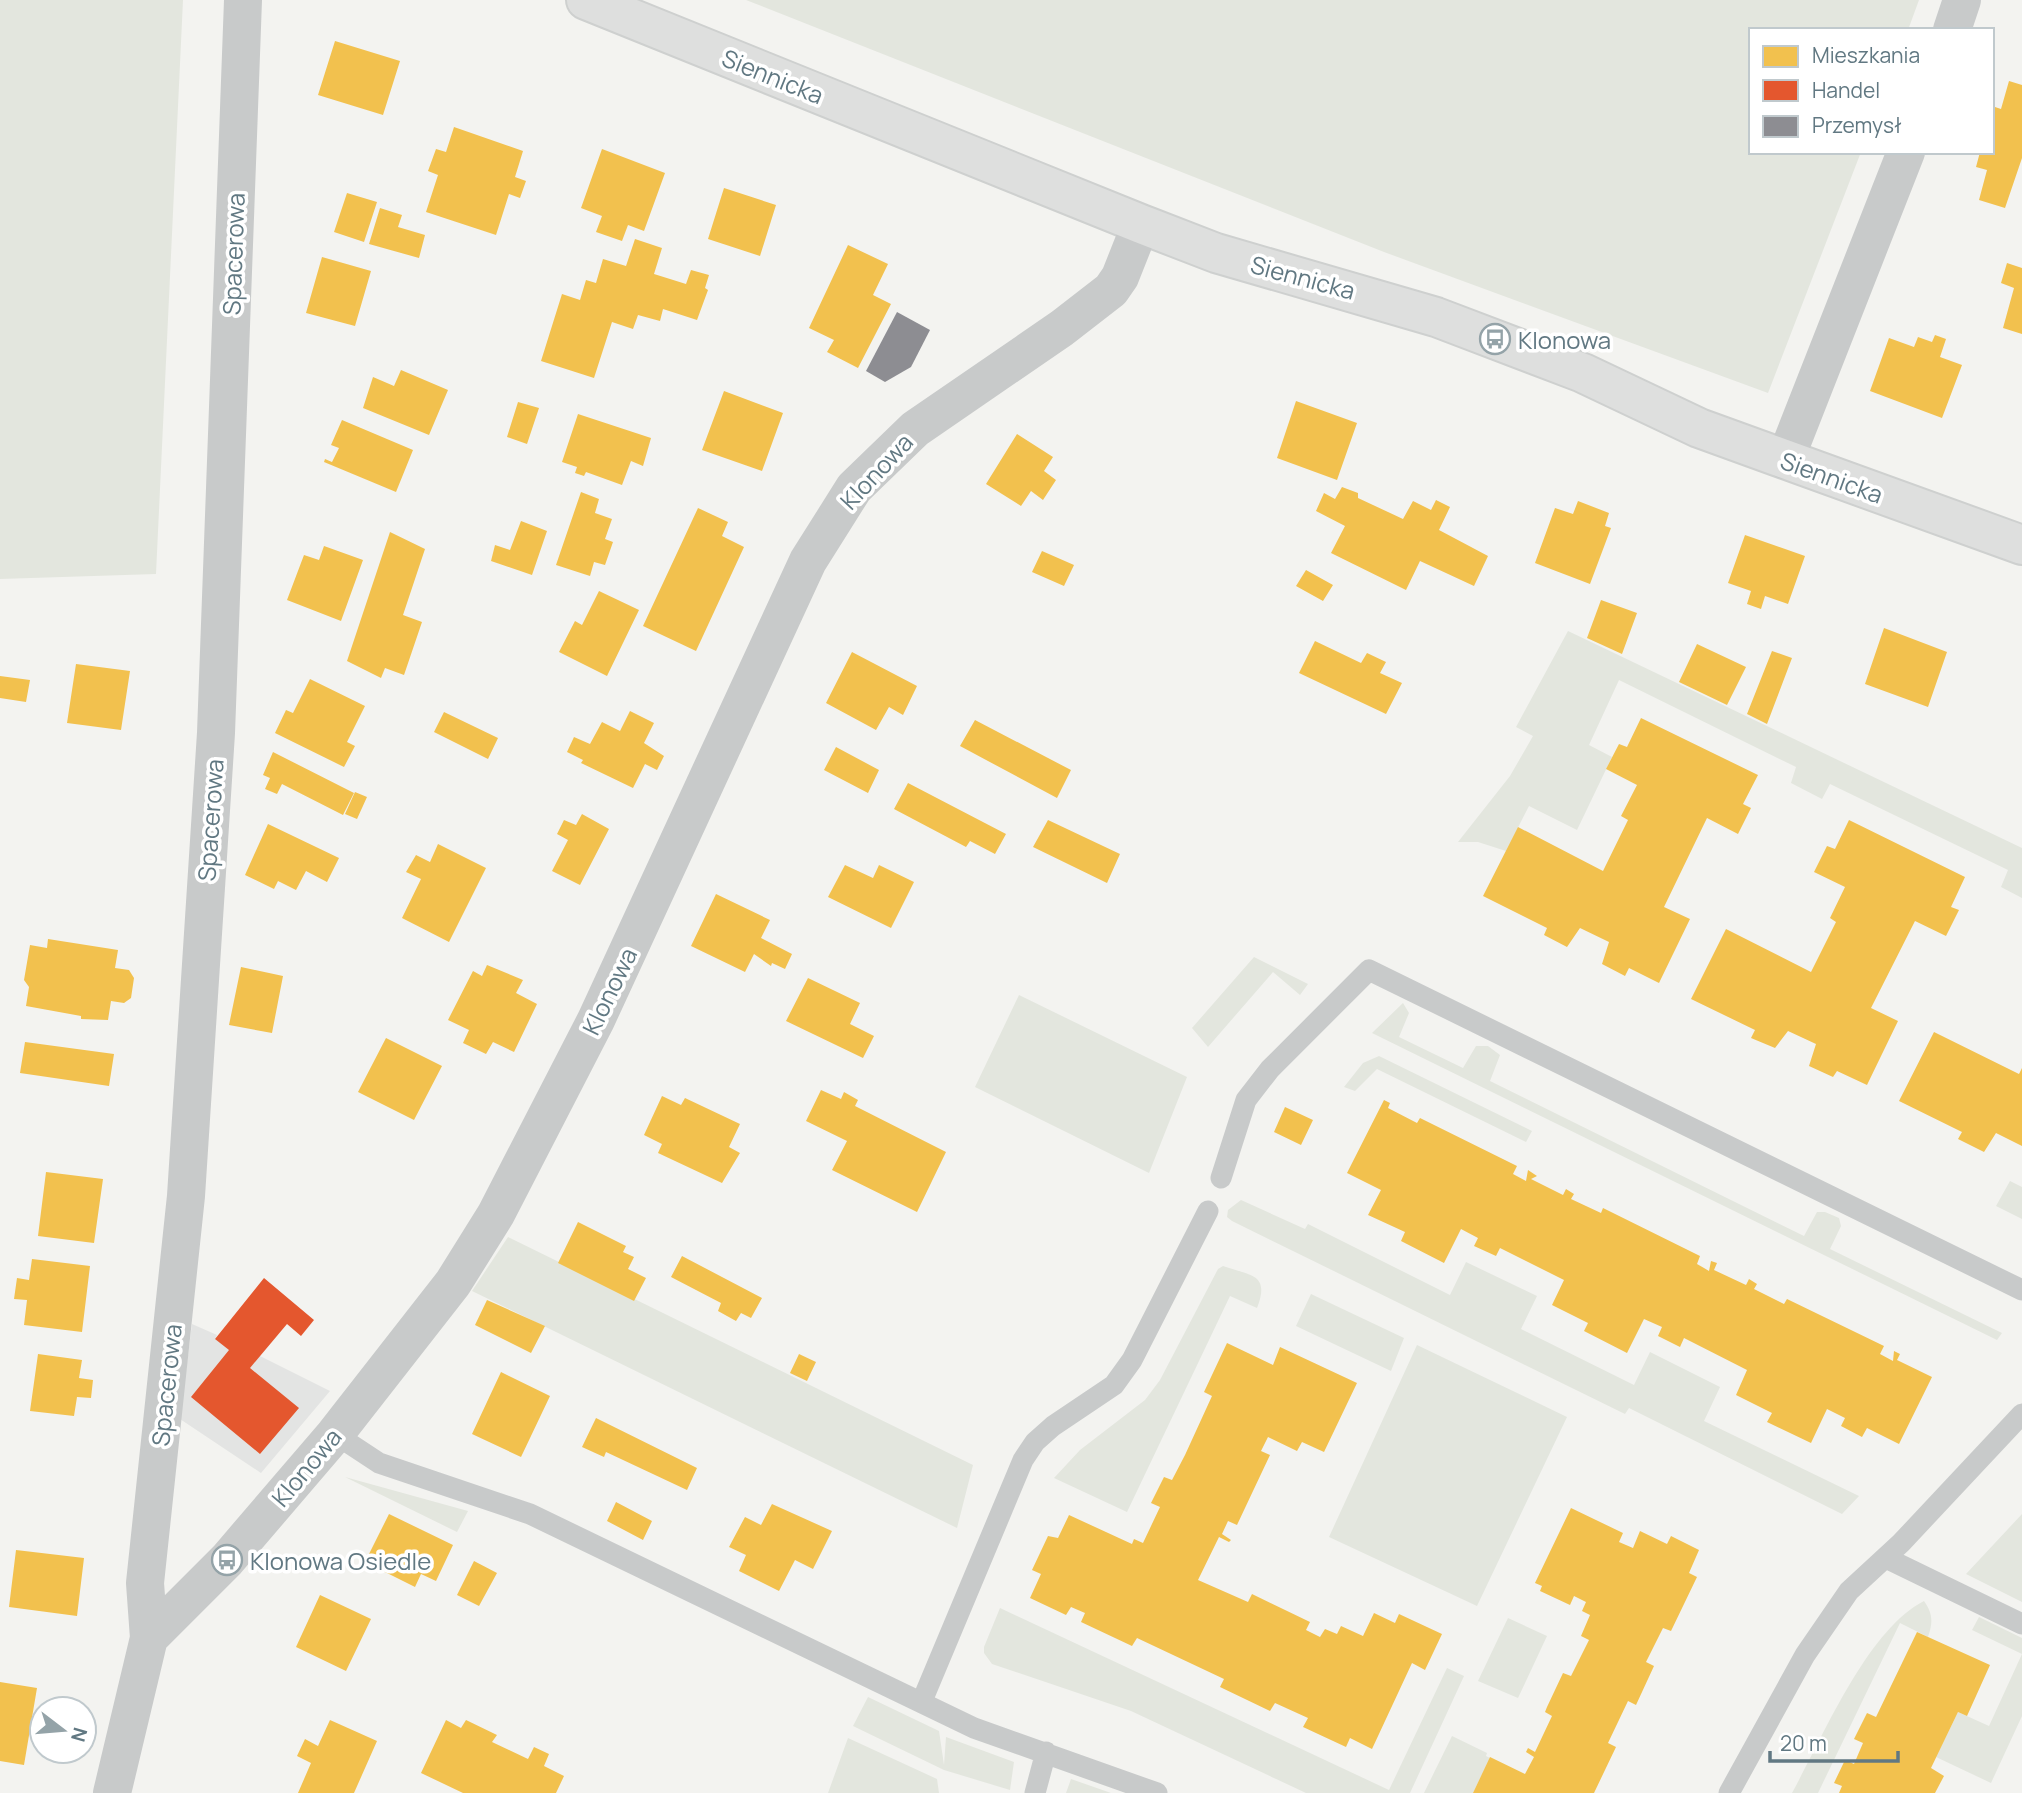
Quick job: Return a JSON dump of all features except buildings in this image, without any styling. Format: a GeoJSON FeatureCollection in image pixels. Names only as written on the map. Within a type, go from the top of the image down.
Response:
{"type":"FeatureCollection","features":[{"type":"Feature","properties":{"kind":"main road","name":"Siennicka"},"geometry":{"type":"LineString","coordinates":[[586,0],[1216,253],[1436,317],[1583,373],[1699,428],[2022,545]]}},
{"type":"Feature","properties":{"kind":"street","name":"Spacerowa"},"geometry":{"type":"LineString","coordinates":[[149,1638],[145,1583],[186,1196],[216,733],[243,0]]}},
{"type":"Feature","properties":{"kind":"street"},"geometry":{"type":"LineString","coordinates":[[1953,28],[1962,0]]}},
{"type":"Feature","properties":{"kind":"street"},"geometry":{"type":"LineString","coordinates":[[1785,460],[1905,154]]}},
{"type":"Feature","properties":{"kind":"street","name":"Klonowa"},"geometry":{"type":"LineString","coordinates":[[149,1638],[227,1560],[335,1434],[453,1283],[496,1214],[596,1020],[808,561],[838,511],[878,462],[915,429],[1062,328],[1111,290],[1120,277],[1141,224]]}},
{"type":"Feature","properties":{"kind":"street"},"geometry":{"type":"LineString","coordinates":[[111,1793],[149,1638]]}},
{"type":"Feature","properties":{"kind":"lane"},"geometry":{"type":"LineString","coordinates":[[1221,1178],[1246,1100],[1270,1069],[1369,970],[2022,1290]]}},
{"type":"Feature","properties":{"kind":"lane"},"geometry":{"type":"LineString","coordinates":[[922,1701],[1023,1460],[1035,1442],[1053,1426],[1114,1385],[1132,1360],[1208,1211]]}},
{"type":"Feature","properties":{"kind":"lane"},"geometry":{"type":"LineString","coordinates":[[1729,1793],[1805,1655],[1849,1591],[1885,1558],[2022,1414]]}},
{"type":"Feature","properties":{"kind":"lane"},"geometry":{"type":"LineString","coordinates":[[335,1434],[379,1463],[530,1514],[974,1728],[1157,1793]]}},
{"type":"Feature","properties":{"kind":"lane"},"geometry":{"type":"LineString","coordinates":[[1885,1558],[2022,1624]]}},
{"type":"Feature","properties":{"kind":"lane"},"geometry":{"type":"LineString","coordinates":[[1035,1793],[1046,1752]]}},
{"type":"Feature","properties":{"kind":"shaded area"},"geometry":{"type":"Polygon","coordinates":[[[0,0],[183,0],[156,574],[0,579],[0,0]]]}},
{"type":"Feature","properties":{"kind":"shaded area"},"geometry":{"type":"Polygon","coordinates":[[[746,0],[1919,0],[1909,28],[1749,28],[1749,154],[1860,154],[1768,393],[1384,252],[746,0]]]}},
{"type":"Feature","properties":{"kind":"shaded area"},"geometry":{"type":"Polygon","coordinates":[[[1568,631],[2022,848],[2022,898],[2001,887],[2008,870],[1830,784],[1822,799],[1791,783],[1796,767],[1619,680],[1589,745],[1612,757],[1577,830],[1529,806],[1506,851],[1478,842],[1458,842],[1510,776],[1533,736],[1516,727],[1568,631]]]}},
{"type":"Feature","properties":{"kind":"shaded area"},"geometry":{"type":"Polygon","coordinates":[[[1254,957],[1308,984],[1300,995],[1273,972],[1208,1047],[1192,1028],[1254,957]]]}},
{"type":"Feature","properties":{"kind":"shaded area"},"geometry":{"type":"Polygon","coordinates":[[[1019,995],[1187,1077],[1149,1173],[975,1087],[1019,995]]]}},
{"type":"Feature","properties":{"kind":"shaded area"},"geometry":{"type":"Polygon","coordinates":[[[1403,1003],[1409,1013],[1399,1037],[1463,1068],[1476,1046],[1488,1046],[1500,1055],[1490,1081],[1804,1236],[1817,1212],[1825,1212],[1839,1218],[1841,1226],[1830,1249],[2002,1333],[1997,1340],[1372,1033],[1403,1003]]]}},
{"type":"Feature","properties":{"kind":"shaded area"},"geometry":{"type":"Polygon","coordinates":[[[1379,1056],[1532,1131],[1526,1142],[1377,1069],[1355,1091],[1344,1087],[1363,1063],[1379,1056]]]}},
{"type":"Feature","properties":{"kind":"shaded area"},"geometry":{"type":"Polygon","coordinates":[[[2010,1181],[2022,1187],[2022,1219],[1996,1206],[2010,1181]]]}},
{"type":"Feature","properties":{"kind":"shaded area"},"geometry":{"type":"Polygon","coordinates":[[[1241,1200],[1305,1229],[1308,1224],[1450,1295],[1466,1262],[1537,1296],[1521,1329],[1634,1385],[1650,1352],[1720,1387],[1704,1421],[1859,1496],[1842,1514],[1629,1408],[1625,1414],[1232,1221],[1227,1217],[1228,1210],[1241,1200]]]}},
{"type":"Feature","properties":{"kind":"shaded area"},"geometry":{"type":"Polygon","coordinates":[[[508,1237],[973,1465],[957,1528],[472,1291],[508,1237]]]}},
{"type":"Feature","properties":{"kind":"shaded area"},"geometry":{"type":"Polygon","coordinates":[[[1223,1266],[1250,1275],[1260,1282],[1257,1308],[1230,1296],[1127,1512],[1054,1478],[1080,1450],[1145,1400],[1160,1380],[1218,1269],[1223,1266]]]}},
{"type":"Feature","properties":{"kind":"shaded area"},"geometry":{"type":"Polygon","coordinates":[[[1311,1294],[1404,1338],[1391,1371],[1296,1326],[1311,1294]]]}},
{"type":"Feature","properties":{"kind":"shaded area"},"geometry":{"type":"Polygon","coordinates":[[[192,1324],[217,1335],[215,1339],[260,1356],[330,1391],[261,1473],[180,1419],[192,1324]]]}},
{"type":"Feature","properties":{"kind":"shaded area"},"geometry":{"type":"Polygon","coordinates":[[[1417,1345],[1567,1417],[1477,1606],[1329,1537],[1417,1345]]]}},
{"type":"Feature","properties":{"kind":"shaded area"},"geometry":{"type":"Polygon","coordinates":[[[345,1477],[468,1511],[457,1532],[345,1477]]]}},
{"type":"Feature","properties":{"kind":"shaded area"},"geometry":{"type":"Polygon","coordinates":[[[2022,1514],[2022,1602],[1966,1574],[2022,1514]]]}},
{"type":"Feature","properties":{"kind":"shaded area"},"geometry":{"type":"Polygon","coordinates":[[[1924,1601],[1931,1618],[1928,1637],[1900,1623],[1818,1793],[1792,1793],[1832,1715],[1865,1660],[1903,1615],[1924,1601]]]}},
{"type":"Feature","properties":{"kind":"shaded area"},"geometry":{"type":"Polygon","coordinates":[[[1000,1608],[1389,1790],[1447,1668],[1464,1676],[1410,1793],[1306,1793],[1131,1711],[992,1664],[984,1653],[984,1647],[1000,1608]]]}},
{"type":"Feature","properties":{"kind":"shaded area"},"geometry":{"type":"Polygon","coordinates":[[[1979,1617],[2022,1638],[2022,1654],[1972,1630],[1979,1617]]]}},
{"type":"Feature","properties":{"kind":"shaded area"},"geometry":{"type":"Polygon","coordinates":[[[1508,1618],[1547,1636],[1518,1698],[1478,1681],[1508,1618]]]}},
{"type":"Feature","properties":{"kind":"shaded area"},"geometry":{"type":"Polygon","coordinates":[[[2022,1654],[2022,1716],[1991,1783],[1936,1757],[1958,1712],[1989,1726],[2022,1654]]]}},
{"type":"Feature","properties":{"kind":"shaded area"},"geometry":{"type":"Polygon","coordinates":[[[868,1697],[939,1731],[944,1765],[946,1737],[1014,1762],[1010,1790],[944,1770],[853,1726],[868,1697]]]}},
{"type":"Feature","properties":{"kind":"shaded area"},"geometry":{"type":"Polygon","coordinates":[[[1452,1736],[1487,1753],[1486,1756],[1490,1758],[1473,1793],[1424,1793],[1452,1736]]]}},
{"type":"Feature","properties":{"kind":"shaded area"},"geometry":{"type":"Polygon","coordinates":[[[848,1738],[937,1779],[939,1793],[828,1793],[848,1738]]]}},
{"type":"Feature","properties":{"kind":"shaded area"},"geometry":{"type":"Polygon","coordinates":[[[1071,1779],[1111,1793],[1066,1793],[1071,1779]]]}},
{"type":"Feature","properties":{"kind":"place","name":"Klonowa"},"geometry":{"type":"Point","coordinates":[1495,339]}},
{"type":"Feature","properties":{"kind":"place","name":"Klonowa Osiedle"},"geometry":{"type":"Point","coordinates":[227,1560]}}]}
